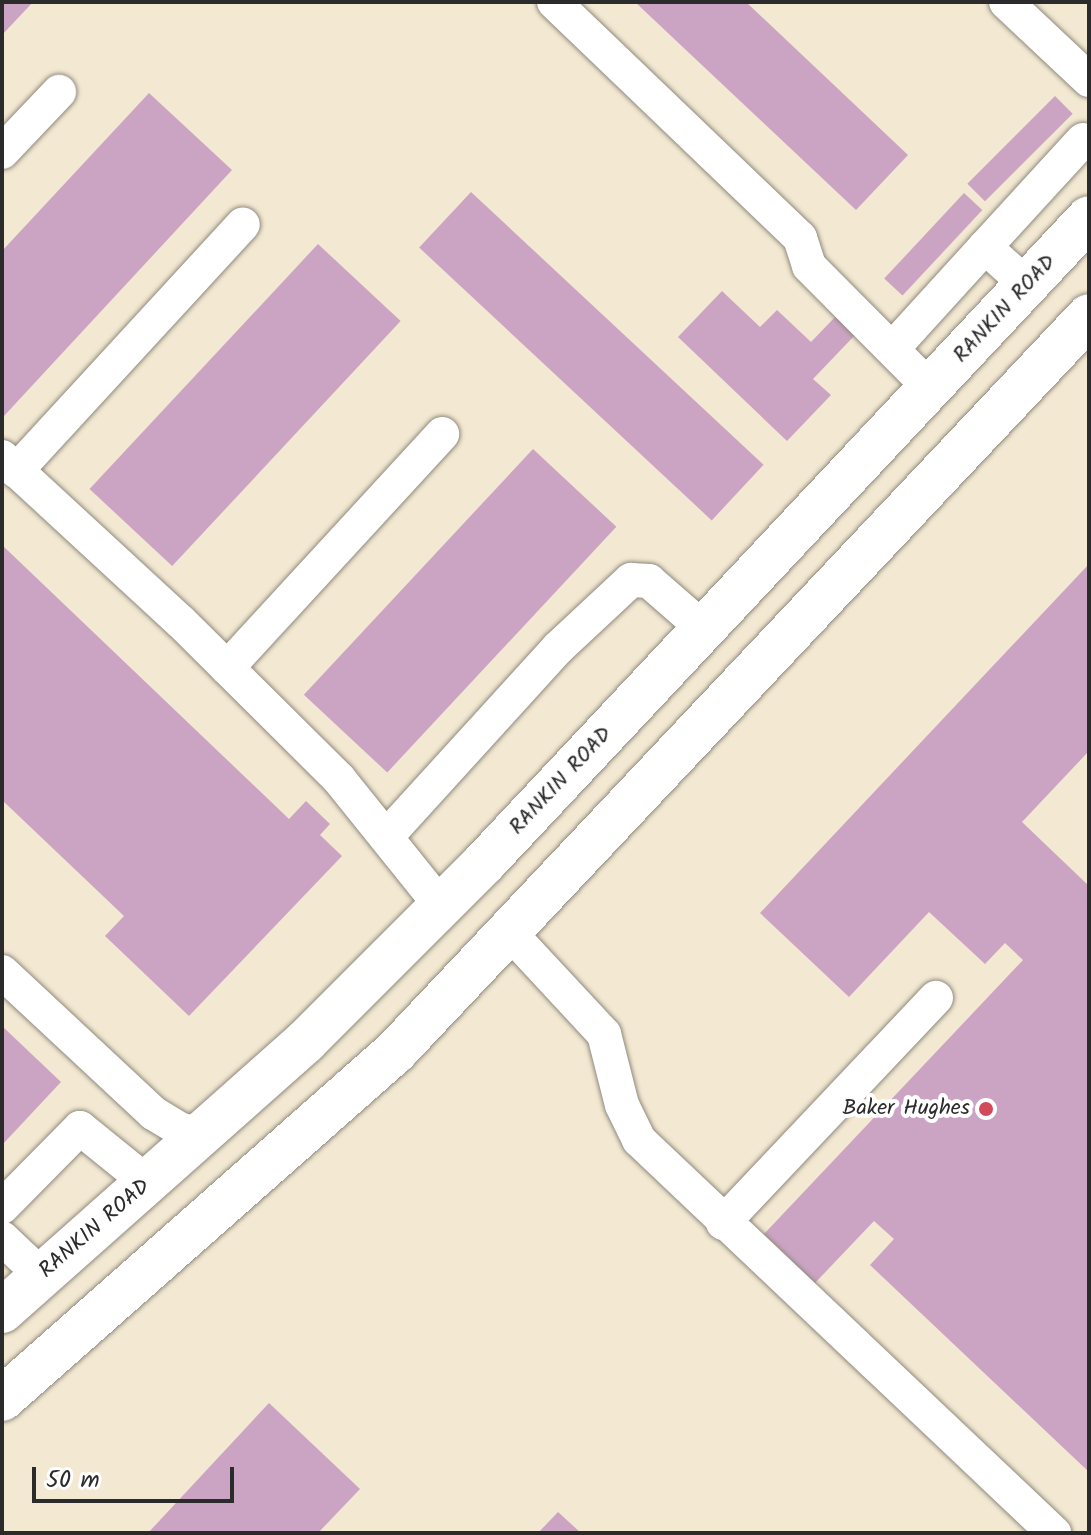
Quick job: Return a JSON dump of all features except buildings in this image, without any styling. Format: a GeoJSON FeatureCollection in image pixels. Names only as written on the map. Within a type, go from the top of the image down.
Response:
{"type":"FeatureCollection","features":[{"type":"Feature","properties":{"kind":"main road","name":"RANKIN ROAD"},"geometry":{"type":"LineString","coordinates":[[2,1311],[306,1041],[450,897],[1089,218]]}},
{"type":"Feature","properties":{"kind":"main road"},"geometry":{"type":"LineString","coordinates":[[2,1399],[396,1051],[511,934],[1089,316]]}},
{"type":"Feature","properties":{"kind":"main road"},"geometry":{"type":"LineString","coordinates":[[931,389],[979,433]]}},
{"type":"Feature","properties":{"kind":"main road"},"geometry":{"type":"LineString","coordinates":[[450,897],[511,934]]}},
{"type":"Feature","properties":{"kind":"main road"},"geometry":{"type":"LineString","coordinates":[[193,1144],[228,1202]]}},
{"type":"Feature","properties":{"kind":"lane"},"geometry":{"type":"LineString","coordinates":[[554,2],[800,238],[809,266],[931,389]]}},
{"type":"Feature","properties":{"kind":"lane"},"geometry":{"type":"LineString","coordinates":[[1006,2],[1089,80]]}},
{"type":"Feature","properties":{"kind":"lane"},"geometry":{"type":"LineString","coordinates":[[2,152],[59,92]]}},
{"type":"Feature","properties":{"kind":"lane"},"geometry":{"type":"LineString","coordinates":[[893,348],[1083,140]]}},
{"type":"Feature","properties":{"kind":"lane"},"geometry":{"type":"LineString","coordinates":[[243,224],[9,464],[227,668],[339,779],[386,837],[450,897]]}},
{"type":"Feature","properties":{"kind":"lane"},"geometry":{"type":"LineString","coordinates":[[985,247],[1027,285]]}},
{"type":"Feature","properties":{"kind":"lane"},"geometry":{"type":"LineString","coordinates":[[227,668],[442,434]]}},
{"type":"Feature","properties":{"kind":"lane"},"geometry":{"type":"LineString","coordinates":[[386,837],[558,648],[631,580],[649,581],[704,629]]}},
{"type":"Feature","properties":{"kind":"lane"},"geometry":{"type":"LineString","coordinates":[[511,934],[604,1034],[622,1105],[639,1140],[723,1223],[1054,1533]]}},
{"type":"Feature","properties":{"kind":"lane"},"geometry":{"type":"LineString","coordinates":[[2,972],[153,1113],[181,1130],[193,1144]]}},
{"type":"Feature","properties":{"kind":"lane"},"geometry":{"type":"LineString","coordinates":[[723,1223],[936,998]]}},
{"type":"Feature","properties":{"kind":"lane"},"geometry":{"type":"LineString","coordinates":[[2,1207],[80,1128],[148,1183]]}},
{"type":"Feature","properties":{"kind":"lane"},"geometry":{"type":"LineString","coordinates":[[2,1238],[42,1276]]}},
{"type":"Feature","properties":{"kind":"place","name":"Baker Hughes"},"geometry":{"type":"Point","coordinates":[986,1109]}}]}
